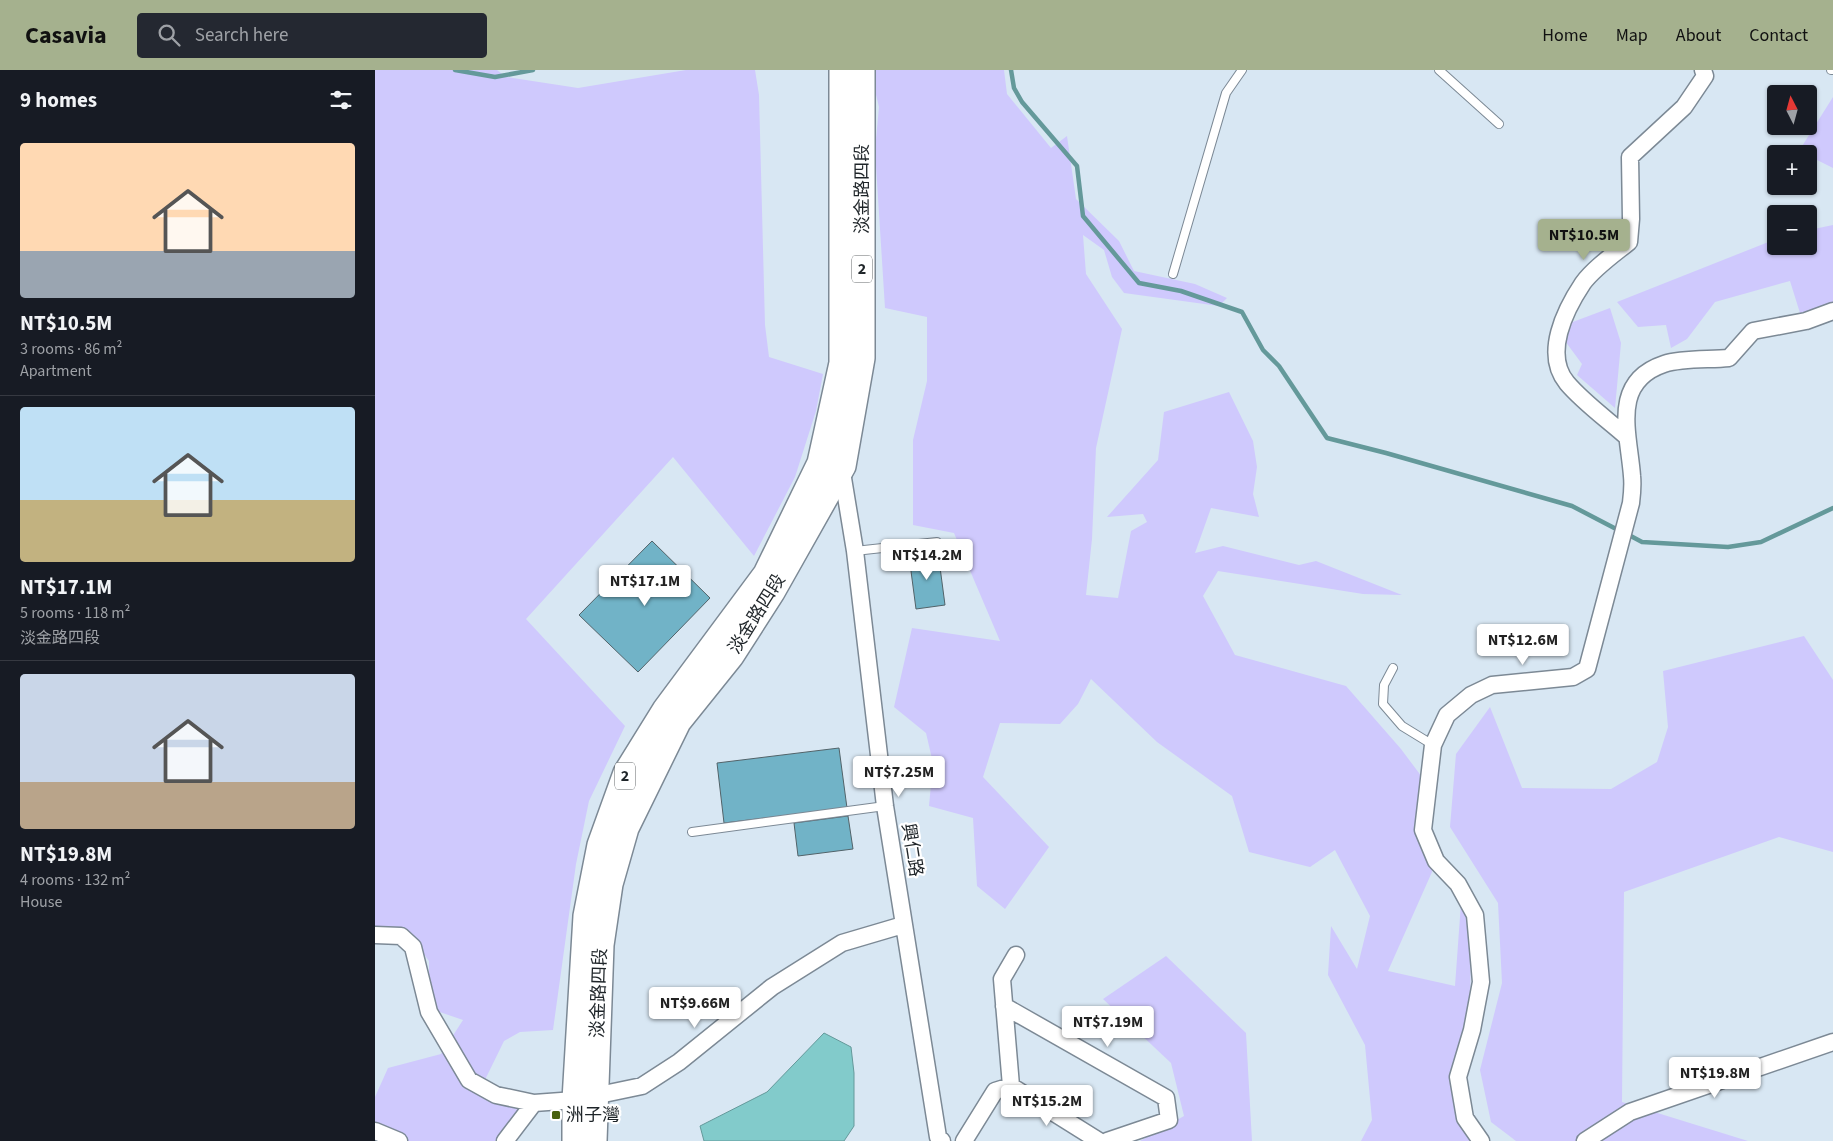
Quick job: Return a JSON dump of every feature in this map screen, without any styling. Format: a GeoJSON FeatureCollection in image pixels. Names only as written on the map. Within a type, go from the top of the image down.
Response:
{"type":"FeatureCollection","features":[{"type":"Feature","properties":{"kind":"main road","name":"淡金路四段"},"geometry":{"type":"LineString","coordinates":[[832,465],[842,363],[842,70]]}},
{"type":"Feature","properties":{"kind":"main road","name":"淡金路四段"},"geometry":{"type":"LineString","coordinates":[[575,1141],[585,1098],[601,944],[610,884],[626,828],[678,722],[731,656],[772,592],[832,465],[862,358],[863,70]]}},
{"type":"Feature","properties":{"kind":"main road","name":"淡金路四段"},"geometry":{"type":"LineString","coordinates":[[585,1098],[594,1141]]}},
{"type":"Feature","properties":{"kind":"street"},"geometry":{"type":"LineString","coordinates":[[1627,437],[1567,382],[1557,362],[1558,340],[1565,318],[1584,282],[1629,242],[1631,219],[1630,157],[1684,107],[1705,76],[1703,70]]}},
{"type":"Feature","properties":{"kind":"street"},"geometry":{"type":"LineString","coordinates":[[1481,1141],[1465,1118],[1458,1077],[1472,1030],[1481,982],[1475,915],[1458,884],[1435,861],[1423,830],[1433,745],[1447,715],[1471,695],[1492,685],[1573,677],[1587,669],[1631,503],[1633,478],[1626,424],[1629,396],[1644,373],[1666,363],[1729,358],[1753,331],[1806,321],[1833,311]]}},
{"type":"Feature","properties":{"kind":"street","name":"興仁路"},"geometry":{"type":"LineString","coordinates":[[832,465],[855,551],[885,806],[937,1140]]}},
{"type":"Feature","properties":{"kind":"street"},"geometry":{"type":"LineString","coordinates":[[375,935],[401,936],[413,947],[429,1012],[469,1080],[495,1094],[534,1103],[585,1098],[642,1086],[679,1062],[772,987],[843,943],[903,925]]}},
{"type":"Feature","properties":{"kind":"street"},"geometry":{"type":"LineString","coordinates":[[1011,1086],[1002,979],[1016,955]]}},
{"type":"Feature","properties":{"kind":"street"},"geometry":{"type":"LineString","coordinates":[[1004,1006],[1166,1098],[1169,1120],[1107,1141]]}},
{"type":"Feature","properties":{"kind":"street"},"geometry":{"type":"LineString","coordinates":[[1585,1141],[1629,1112],[1833,1042]]}},
{"type":"Feature","properties":{"kind":"street"},"geometry":{"type":"LineString","coordinates":[[964,1141],[995,1091],[1011,1086],[1099,1141]]}},
{"type":"Feature","properties":{"kind":"street"},"geometry":{"type":"LineString","coordinates":[[505,1141],[534,1103]]}},
{"type":"Feature","properties":{"kind":"street"},"geometry":{"type":"LineString","coordinates":[[375,1131],[399,1141]]}},
{"type":"Feature","properties":{"kind":"lane"},"geometry":{"type":"LineString","coordinates":[[1173,274],[1226,93],[1242,70]]}},
{"type":"Feature","properties":{"kind":"lane"},"geometry":{"type":"LineString","coordinates":[[1439,70],[1499,124]]}},
{"type":"Feature","properties":{"kind":"lane"},"geometry":{"type":"LineString","coordinates":[[855,551],[937,542]]}},
{"type":"Feature","properties":{"kind":"lane"},"geometry":{"type":"LineString","coordinates":[[1393,668],[1383,686],[1383,704],[1402,726],[1433,745]]}},
{"type":"Feature","properties":{"kind":"lane"},"geometry":{"type":"LineString","coordinates":[[693,832],[885,806]]}},
{"type":"Feature","properties":{"kind":"shaded area"},"geometry":{"type":"Polygon","coordinates":[[[375,70],[497,70],[506,77],[578,88],[686,70],[755,70],[759,95],[765,325],[769,357],[823,374],[816,411],[795,477],[754,556],[673,457],[526,619],[625,726],[589,801],[576,864],[553,1030],[520,1032],[504,1041],[480,1090],[522,1108],[495,1141],[375,1141],[375,1097],[388,1068],[441,1054],[463,1020],[434,1010],[429,990],[429,961],[412,938],[375,935],[375,70]]]}},
{"type":"Feature","properties":{"kind":"shaded area"},"geometry":{"type":"Polygon","coordinates":[[[870,70],[1004,70],[1007,94],[1051,148],[1067,136],[1076,199],[1119,241],[1134,271],[1195,284],[1227,298],[1219,306],[1124,293],[1112,277],[1104,250],[1083,235],[1086,274],[1122,329],[1096,448],[1092,539],[1086,595],[1118,598],[1131,531],[1147,522],[1143,514],[1107,517],[1158,460],[1164,412],[1229,392],[1253,441],[1257,467],[1253,494],[1259,517],[1211,508],[1195,553],[1223,546],[1299,565],[1316,561],[1402,595],[1363,594],[1218,571],[1203,596],[1235,655],[1346,686],[1401,749],[1422,777],[1432,872],[1388,971],[1455,986],[1461,903],[1471,918],[1470,1018],[1450,1075],[1474,1141],[1361,1141],[1372,1120],[1365,1045],[1328,975],[1331,926],[1357,969],[1370,916],[1335,850],[1310,867],[1249,852],[1232,796],[1157,742],[1091,679],[1078,704],[1060,724],[1000,723],[983,777],[1049,847],[1005,909],[977,886],[973,818],[929,806],[933,763],[926,733],[894,707],[912,628],[1000,641],[954,533],[913,525],[913,440],[927,381],[927,317],[885,308],[875,150],[879,107],[870,70]]]}},
{"type":"Feature","properties":{"kind":"shaded area"},"geometry":{"type":"Polygon","coordinates":[[[1833,97],[1833,168],[1817,160],[1817,145],[1803,145],[1809,135],[1817,135],[1817,122],[1833,97]]]}},
{"type":"Feature","properties":{"kind":"shaded area"},"geometry":{"type":"Polygon","coordinates":[[[1833,225],[1833,304],[1800,313],[1790,281],[1715,302],[1687,339],[1671,348],[1666,325],[1638,327],[1617,302],[1767,243],[1767,255],[1817,255],[1817,228],[1833,225]]]}},
{"type":"Feature","properties":{"kind":"shaded area"},"geometry":{"type":"Polygon","coordinates":[[[1610,308],[1621,343],[1615,408],[1577,375],[1582,364],[1565,341],[1570,323],[1610,308]]]}},
{"type":"Feature","properties":{"kind":"shaded area"},"geometry":{"type":"Polygon","coordinates":[[[1804,636],[1833,680],[1833,852],[1779,837],[1624,892],[1622,1102],[1748,1141],[1516,1141],[1491,1122],[1480,1070],[1502,983],[1498,903],[1450,827],[1456,754],[1490,707],[1522,788],[1611,789],[1657,762],[1668,727],[1663,671],[1804,636]]]}},
{"type":"Feature","properties":{"kind":"shaded area"},"geometry":{"type":"Polygon","coordinates":[[[1166,956],[1246,1033],[1252,1141],[1140,1141],[1184,1116],[1171,1063],[1103,999],[1166,956]]]}},
{"type":"Feature","properties":{"kind":"shaded area"},"geometry":{"type":"Polygon","coordinates":[[[824,1033],[851,1047],[854,1073],[854,1126],[844,1141],[704,1141],[700,1126],[767,1092],[824,1033]]]}},
{"type":"Feature","properties":{"kind":"building"},"geometry":{"type":"Polygon","coordinates":[[[652,541],[710,598],[638,672],[579,615],[652,541]]]}},
{"type":"Feature","properties":{"kind":"building"},"geometry":{"type":"Polygon","coordinates":[[[938,552],[945,605],[916,609],[909,556],[938,552]]]}},
{"type":"Feature","properties":{"kind":"building"},"geometry":{"type":"Polygon","coordinates":[[[839,748],[847,808],[724,823],[717,763],[839,748]]]}},
{"type":"Feature","properties":{"kind":"building"},"geometry":{"type":"Polygon","coordinates":[[[848,816],[853,849],[798,856],[794,823],[848,816]]]}},
{"type":"Feature","properties":{"kind":"waterway"},"geometry":{"type":"LineString","coordinates":[[455,70],[495,77],[533,70]]}},
{"type":"Feature","properties":{"kind":"waterway"},"geometry":{"type":"LineString","coordinates":[[1011,70],[1014,88],[1022,102],[1077,166],[1083,216],[1139,283],[1181,291],[1242,312],[1263,350],[1279,366],[1327,438],[1572,506],[1620,531]]}},
{"type":"Feature","properties":{"kind":"waterway"},"geometry":{"type":"LineString","coordinates":[[1627,534],[1642,542],[1728,547],[1761,542],[1833,508]]}},
{"type":"Feature","properties":{"kind":"place","name":"洲子灣"},"geometry":{"type":"Point","coordinates":[556,1115]}}]}
